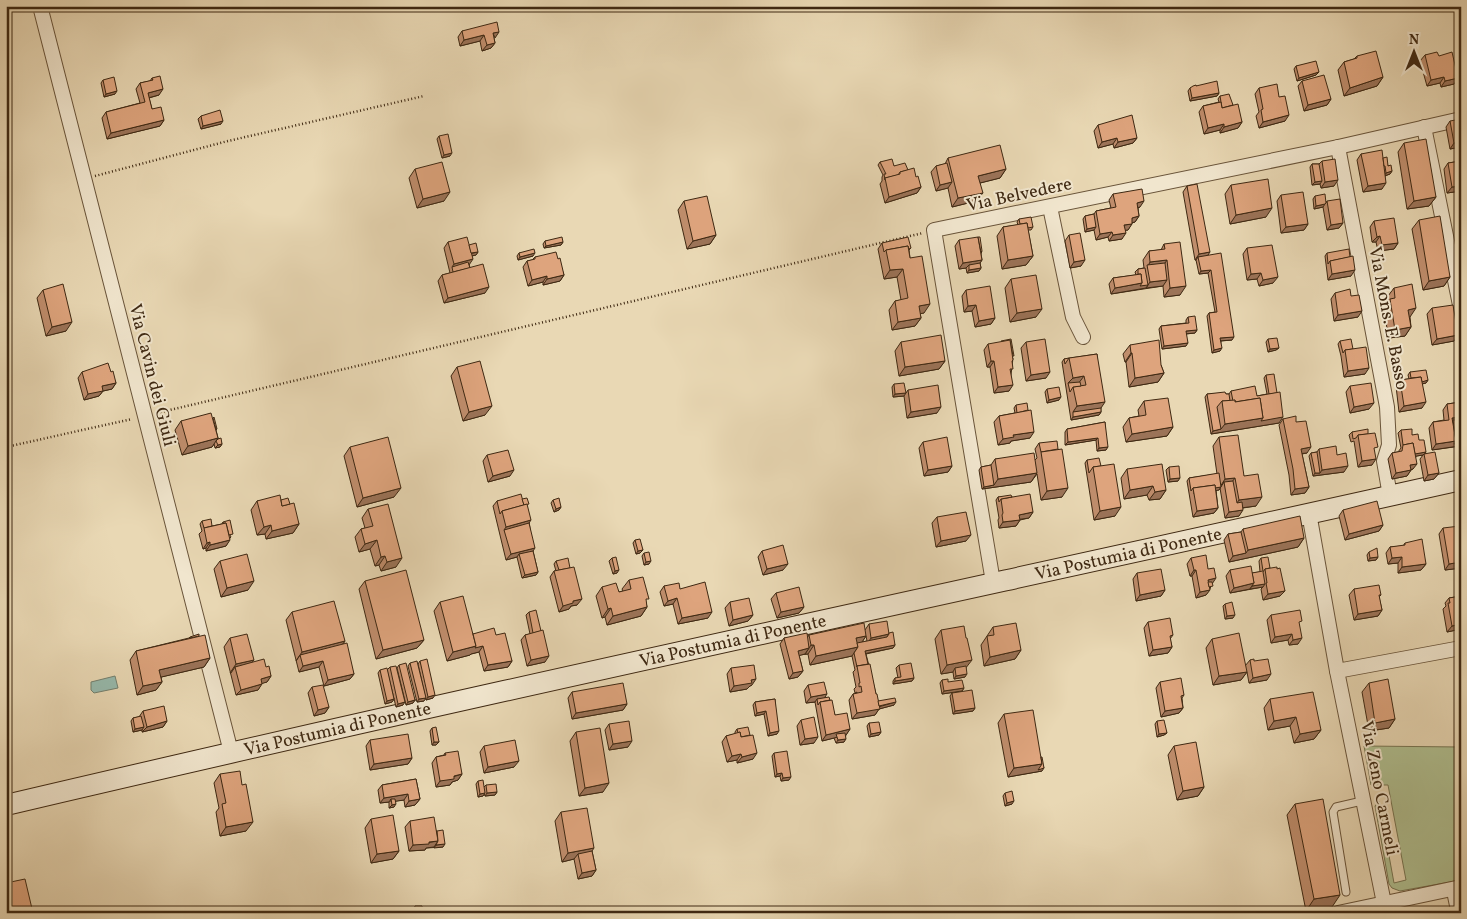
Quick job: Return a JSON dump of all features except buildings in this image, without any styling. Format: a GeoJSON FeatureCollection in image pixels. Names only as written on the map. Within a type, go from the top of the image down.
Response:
{"type":"FeatureCollection","features":[{"type":"Feature","properties":{"kind":"main road","name":"Via Postumia di Ponente"},"geometry":{"type":"LineString","coordinates":[[6,805],[231,752],[1461,480]]}},
{"type":"Feature","properties":{"kind":"street","name":"Via Cavin dei Giuli"},"geometry":{"type":"LineString","coordinates":[[40,6],[231,752]]}},
{"type":"Feature","properties":{"kind":"street","name":"Via Belvedere"},"geometry":{"type":"LineString","coordinates":[[934,230],[1338,147],[1461,119]]}},
{"type":"Feature","properties":{"kind":"street"},"geometry":{"type":"LineString","coordinates":[[1424,127],[1461,310]]}},
{"type":"Feature","properties":{"kind":"street","name":"Via Mons. E. Basso"},"geometry":{"type":"LineString","coordinates":[[1338,147],[1387,407],[1389,445],[1384,460],[1390,496]]}},
{"type":"Feature","properties":{"kind":"street"},"geometry":{"type":"LineString","coordinates":[[1050,207],[1073,317],[1083,337]]}},
{"type":"Feature","properties":{"kind":"street"},"geometry":{"type":"LineString","coordinates":[[934,230],[993,582]]}},
{"type":"Feature","properties":{"kind":"street","name":"Via Zeno Carmeli"},"geometry":{"type":"LineString","coordinates":[[1309,513],[1362,801],[1385,908]]}},
{"type":"Feature","properties":{"kind":"street"},"geometry":{"type":"LineString","coordinates":[[1337,671],[1461,648]]}},
{"type":"Feature","properties":{"kind":"street"},"geometry":{"type":"LineString","coordinates":[[1338,913],[1385,908],[1455,888]]}},
{"type":"Feature","properties":{"kind":"lane"},"geometry":{"type":"LineString","coordinates":[[1346,892],[1333,812],[1336,807],[1362,801]]}},
{"type":"Feature","properties":{"kind":"lane"},"geometry":{"type":"LineString","coordinates":[[1455,888],[1455,913]]}},
{"type":"Feature","properties":{"kind":"path"},"geometry":{"type":"LineString","coordinates":[[84,179],[228,141],[424,96]]}},
{"type":"Feature","properties":{"kind":"path"},"geometry":{"type":"LineString","coordinates":[[6,447],[934,230]]}},
{"type":"Feature","properties":{"kind":"green space"},"geometry":{"type":"Polygon","coordinates":[[[1364,746],[1461,747],[1461,880],[1400,891],[1392,888],[1389,884],[1375,806],[1379,801],[1394,883],[1406,880],[1388,785],[1371,785],[1364,746]]]}},
{"type":"Feature","properties":{"kind":"shaded area"},"geometry":{"type":"Polygon","coordinates":[[[115,676],[118,688],[94,693],[91,690],[91,682],[115,676]]]}}]}
